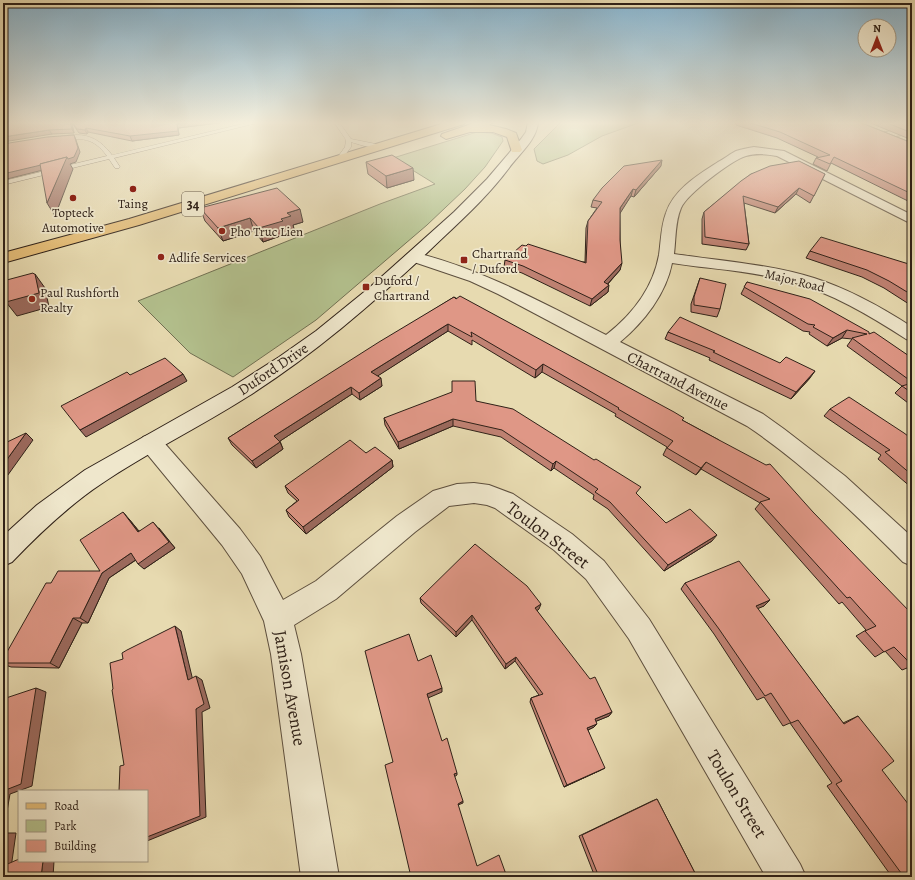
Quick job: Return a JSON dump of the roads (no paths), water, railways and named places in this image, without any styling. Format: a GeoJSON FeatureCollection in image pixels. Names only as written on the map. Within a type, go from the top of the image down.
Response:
{"type":"FeatureCollection","features":[{"type":"Feature","properties":{"kind":"main road","name":"34"},"geometry":{"type":"LineString","coordinates":[[3,258],[134,222],[252,187],[325,163]]}},
{"type":"Feature","properties":{"kind":"main road","name":"34"},"geometry":{"type":"LineString","coordinates":[[252,187],[351,163]]}},
{"type":"Feature","properties":{"kind":"street","name":"Duford Drive"},"geometry":{"type":"LineString","coordinates":[[3,554],[29,527],[75,489],[94,476],[249,386],[285,362],[348,315],[479,196],[495,179],[507,163]]}},
{"type":"Feature","properties":{"kind":"street"},"geometry":{"type":"LineString","coordinates":[[606,344],[623,330],[652,296],[661,275],[666,257],[669,226],[673,211],[679,200],[687,191],[726,163]]}},
{"type":"Feature","properties":{"kind":"street"},"geometry":{"type":"LineString","coordinates":[[801,163],[912,220]]}},
{"type":"Feature","properties":{"kind":"street","name":"Chartrand Avenue"},"geometry":{"type":"LineString","coordinates":[[413,257],[476,278],[504,290],[749,417],[777,434],[818,465],[912,554]]}},
{"type":"Feature","properties":{"kind":"street","name":"Major Road"},"geometry":{"type":"LineString","coordinates":[[666,257],[788,276],[809,282],[859,302],[912,335]]}},
{"type":"Feature","properties":{"kind":"street","name":"Jamison Avenue"},"geometry":{"type":"LineString","coordinates":[[151,443],[231,536],[251,565],[278,620],[288,661],[320,877]]}},
{"type":"Feature","properties":{"kind":"street","name":"Toulon Street"},"geometry":{"type":"LineString","coordinates":[[278,620],[326,590],[406,524],[442,498],[457,494],[474,493],[489,494],[504,501],[563,542],[595,570],[639,629],[787,877]]}},
{"type":"Feature","properties":{"kind":"lane"},"geometry":{"type":"LineString","coordinates":[[3,183],[89,163]]}},
{"type":"Feature","properties":{"kind":"lane"},"geometry":{"type":"LineString","coordinates":[[114,163],[117,167]]}},
{"type":"Feature","properties":{"kind":"place","name":"Taing"},"geometry":{"type":"Point","coordinates":[133,189]}},
{"type":"Feature","properties":{"kind":"place","name":"Topteck Automotive"},"geometry":{"type":"Point","coordinates":[73,198]}},
{"type":"Feature","properties":{"kind":"place","name":"Pho Truc Lien"},"geometry":{"type":"Point","coordinates":[222,231]}},
{"type":"Feature","properties":{"kind":"place","name":"Adlife Services"},"geometry":{"type":"Point","coordinates":[161,257]}},
{"type":"Feature","properties":{"kind":"place","name":"Chartrand / Duford"},"geometry":{"type":"Point","coordinates":[464,260]}},
{"type":"Feature","properties":{"kind":"place","name":"Duford / Chartrand"},"geometry":{"type":"Point","coordinates":[366,287]}},
{"type":"Feature","properties":{"kind":"place","name":"Paul Rushforth Realty"},"geometry":{"type":"Point","coordinates":[32,299]}}]}
